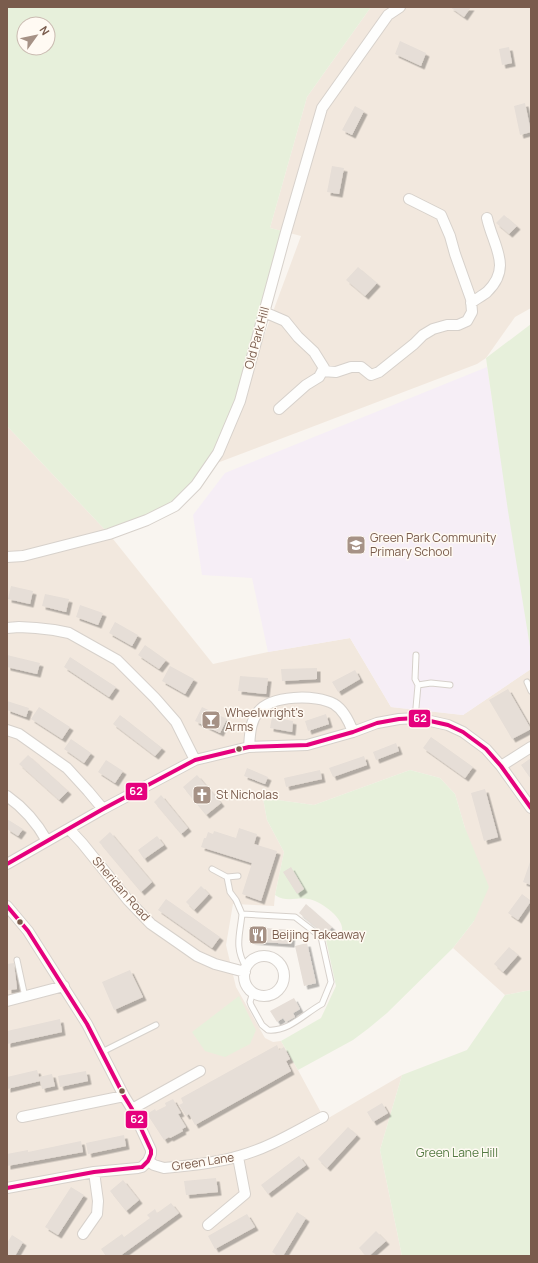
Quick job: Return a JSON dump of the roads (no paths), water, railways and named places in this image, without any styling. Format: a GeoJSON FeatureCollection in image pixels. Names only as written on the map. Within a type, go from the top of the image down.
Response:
{"type":"FeatureCollection","features":[{"type":"Feature","properties":{"kind":"street","name":"Old Park Hill"},"geometry":{"type":"LineString","coordinates":[[7,557],[22,556],[108,534],[147,520],[175,506],[196,485],[218,452],[240,401],[322,108],[388,15],[400,7]]}},
{"type":"Feature","properties":{"kind":"street"},"geometry":{"type":"LineString","coordinates":[[322,371],[336,372],[351,367],[361,367],[371,375],[379,372],[433,328],[447,325],[458,325],[466,321],[472,312],[471,303],[450,236],[441,216],[409,199]]}},
{"type":"Feature","properties":{"kind":"street"},"geometry":{"type":"LineString","coordinates":[[471,303],[486,292],[494,283],[499,273],[501,262],[489,228],[488,218]]}},
{"type":"Feature","properties":{"kind":"street"},"geometry":{"type":"LineString","coordinates":[[264,312],[285,322],[314,352],[324,368],[319,377],[306,384],[279,410]]}},
{"type":"Feature","properties":{"kind":"street"},"geometry":{"type":"LineString","coordinates":[[7,628],[36,628],[69,633],[117,660],[156,698],[176,722],[195,760]]}},
{"type":"Feature","properties":{"kind":"street"},"geometry":{"type":"LineString","coordinates":[[249,747],[251,725],[258,712],[266,705],[276,701],[292,698],[322,700],[334,704],[348,719],[353,732]]}},
{"type":"Feature","properties":{"kind":"street"},"geometry":{"type":"LineString","coordinates":[[7,864],[103,809],[195,760],[249,747],[307,745],[353,732],[377,723],[399,719],[415,719],[448,725],[463,732],[486,749],[501,766],[531,808]]}},
{"type":"Feature","properties":{"kind":"street"},"geometry":{"type":"LineString","coordinates":[[7,730],[19,734],[67,768],[103,809]]}},
{"type":"Feature","properties":{"kind":"street"},"geometry":{"type":"LineString","coordinates":[[501,766],[531,747]]}},
{"type":"Feature","properties":{"kind":"street"},"geometry":{"type":"LineString","coordinates":[[7,796],[20,806],[39,828],[47,841]]}},
{"type":"Feature","properties":{"kind":"street","name":"Sheridan Road"},"geometry":{"type":"LineString","coordinates":[[69,829],[128,900],[151,924],[197,956],[215,964],[246,970]]}},
{"type":"Feature","properties":{"kind":"street"},"geometry":{"type":"LineString","coordinates":[[7,906],[28,931],[87,1024],[132,1109],[151,1150],[148,1162],[142,1167],[94,1172],[7,1188]]}},
{"type":"Feature","properties":{"kind":"street"},"geometry":{"type":"LineString","coordinates":[[265,956],[276,960],[283,968],[284,980],[279,990],[263,996],[253,992],[246,983],[246,970],[254,959],[265,956]]}},
{"type":"Feature","properties":{"kind":"street"},"geometry":{"type":"LineString","coordinates":[[7,1001],[64,986]]}},
{"type":"Feature","properties":{"kind":"street"},"geometry":{"type":"LineString","coordinates":[[132,1109],[200,1071]]}},
{"type":"Feature","properties":{"kind":"street"},"geometry":{"type":"LineString","coordinates":[[22,1117],[124,1096]]}},
{"type":"Feature","properties":{"kind":"street","name":"Green Lane"},"geometry":{"type":"LineString","coordinates":[[148,1162],[154,1166],[164,1168],[222,1161],[238,1157],[251,1153],[323,1117]]}},
{"type":"Feature","properties":{"kind":"street"},"geometry":{"type":"LineString","coordinates":[[208,1225],[245,1194],[238,1157]]}},
{"type":"Feature","properties":{"kind":"street"},"geometry":{"type":"LineString","coordinates":[[83,1234],[97,1214],[98,1201],[94,1172]]}},
{"type":"Feature","properties":{"kind":"lane"},"geometry":{"type":"LineString","coordinates":[[415,719],[418,685],[415,680],[416,655]]}},
{"type":"Feature","properties":{"kind":"lane"},"geometry":{"type":"LineString","coordinates":[[526,682],[531,691]]}},
{"type":"Feature","properties":{"kind":"lane"},"geometry":{"type":"LineString","coordinates":[[418,685],[431,683],[450,686]]}},
{"type":"Feature","properties":{"kind":"lane"},"geometry":{"type":"LineString","coordinates":[[212,869],[227,877],[238,876]]}},
{"type":"Feature","properties":{"kind":"lane"},"geometry":{"type":"LineString","coordinates":[[227,877],[230,892],[236,900],[242,914],[239,941],[240,954],[246,970]]}},
{"type":"Feature","properties":{"kind":"lane"},"geometry":{"type":"LineString","coordinates":[[242,914],[296,917],[321,937],[331,982],[322,1004],[293,1023],[274,1031],[268,1030],[257,1016],[250,1002],[253,992]]}},
{"type":"Feature","properties":{"kind":"lane"},"geometry":{"type":"LineString","coordinates":[[17,960],[25,996]]}},
{"type":"Feature","properties":{"kind":"lane"},"geometry":{"type":"LineString","coordinates":[[102,1052],[156,1025]]}},
{"type":"Feature","properties":{"kind":"place","name":"Green Park Community Primary School"},"geometry":{"type":"Point","coordinates":[356,545]}},
{"type":"Feature","properties":{"kind":"place","name":"Wheelwright's Arms"},"geometry":{"type":"Point","coordinates":[211,720]}},
{"type":"Feature","properties":{"kind":"place","name":"St Nicholas"},"geometry":{"type":"Point","coordinates":[202,795]}},
{"type":"Feature","properties":{"kind":"place","name":"Beijing Takeaway"},"geometry":{"type":"Point","coordinates":[258,935]}},
{"type":"Feature","properties":{"kind":"park label","name":"Green Lane Hill"},"geometry":{"type":"Point","coordinates":[457,1153]}}]}
